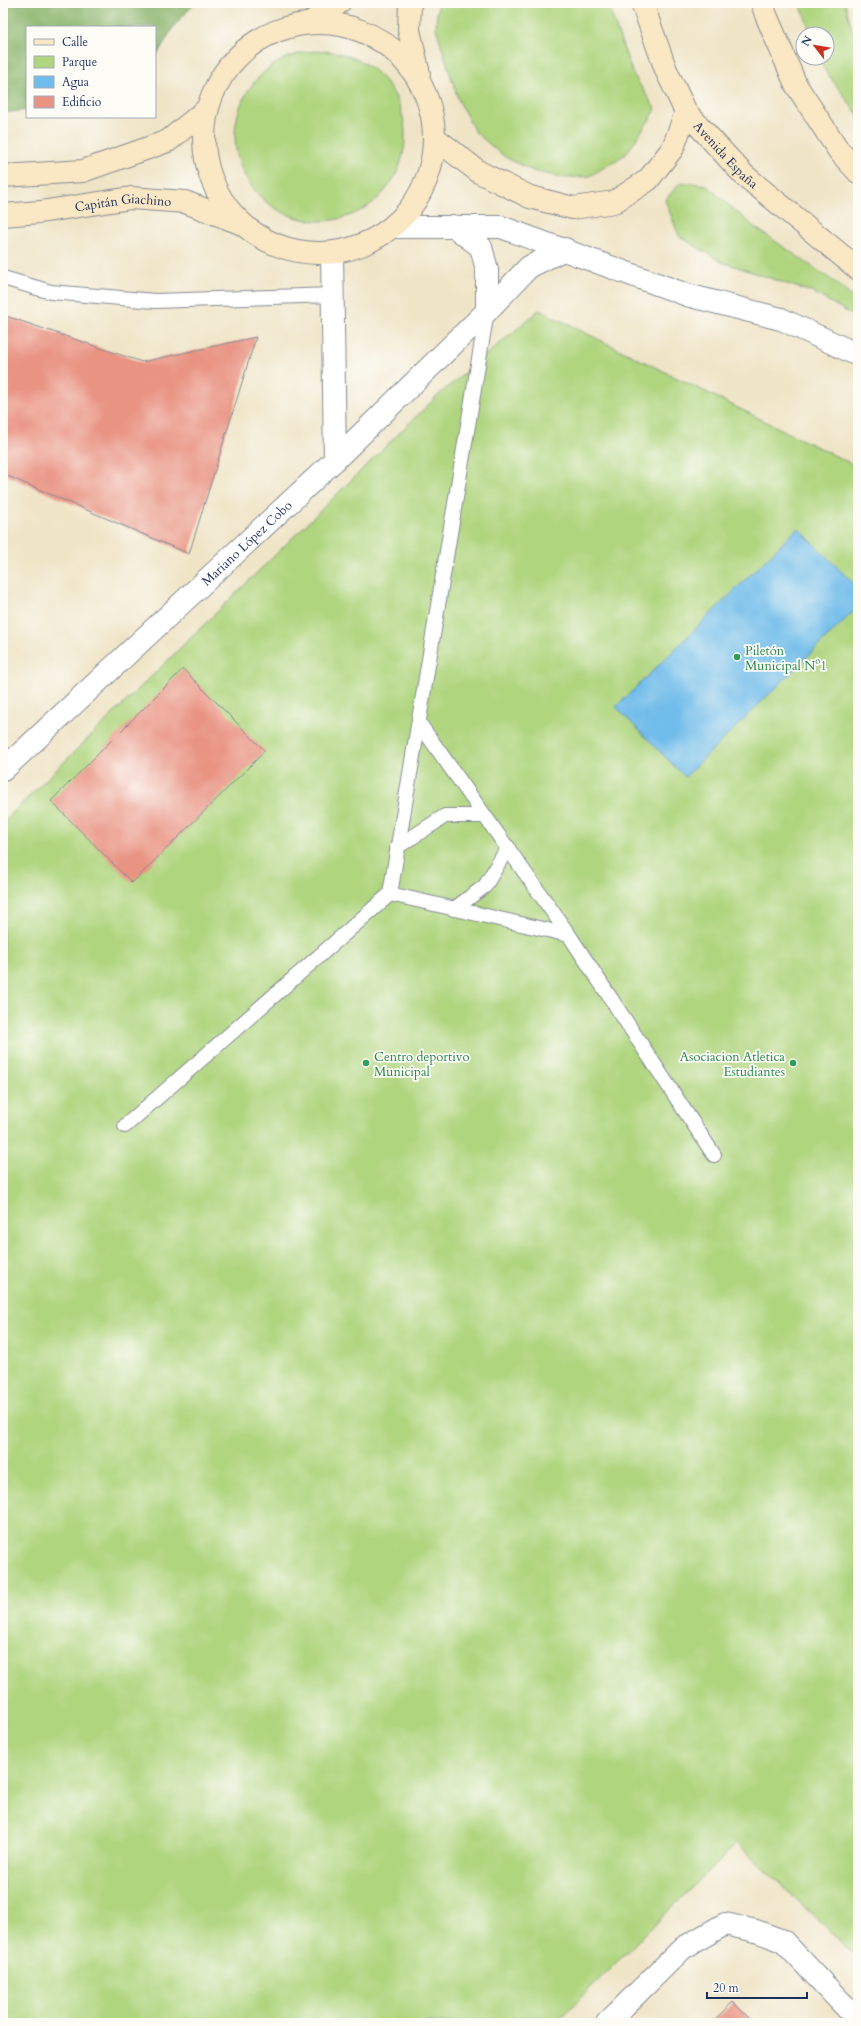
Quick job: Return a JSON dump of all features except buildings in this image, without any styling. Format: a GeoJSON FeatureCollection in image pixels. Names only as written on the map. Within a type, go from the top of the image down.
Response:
{"type":"FeatureCollection","features":[{"type":"Feature","properties":{"kind":"main road"},"geometry":{"type":"LineString","coordinates":[[311,22],[339,3]]}},
{"type":"Feature","properties":{"kind":"main road"},"geometry":{"type":"LineString","coordinates":[[410,3],[409,30],[422,85],[432,111],[435,138],[430,171],[415,202],[393,227],[364,244],[332,253],[299,252],[267,242],[240,222],[216,189],[204,150],[207,109],[222,77],[245,50],[275,31],[311,22],[344,24],[375,36],[402,57],[422,85]]}},
{"type":"Feature","properties":{"kind":"main road","name":"Avenida España"},"geometry":{"type":"LineString","coordinates":[[642,3],[666,70],[686,112],[744,175],[858,269]]}},
{"type":"Feature","properties":{"kind":"main road"},"geometry":{"type":"LineString","coordinates":[[762,3],[796,85],[839,151],[858,172]]}},
{"type":"Feature","properties":{"kind":"main road"},"geometry":{"type":"LineString","coordinates":[[3,176],[83,171],[168,141],[207,109]]}},
{"type":"Feature","properties":{"kind":"main road"},"geometry":{"type":"LineString","coordinates":[[435,138],[479,172],[530,197],[572,208],[614,202],[648,180],[673,148],[686,112]]}},
{"type":"Feature","properties":{"kind":"main road","name":"Capitán Giachino"},"geometry":{"type":"LineString","coordinates":[[3,215],[40,212],[131,198],[185,202],[240,222]]}},
{"type":"Feature","properties":{"kind":"street"},"geometry":{"type":"LineString","coordinates":[[453,226],[481,247],[487,270],[487,311]]}},
{"type":"Feature","properties":{"kind":"street"},"geometry":{"type":"LineString","coordinates":[[393,227],[501,227],[565,249],[687,296],[781,319],[858,355]]}},
{"type":"Feature","properties":{"kind":"street","name":"Mariano López Cobo"},"geometry":{"type":"LineString","coordinates":[[3,770],[335,460],[487,311],[529,267],[565,249]]}},
{"type":"Feature","properties":{"kind":"street"},"geometry":{"type":"LineString","coordinates":[[332,253],[335,460]]}},
{"type":"Feature","properties":{"kind":"street"},"geometry":{"type":"LineString","coordinates":[[607,2023],[683,1948],[725,1924],[756,1931],[783,1941],[858,2020]]}},
{"type":"Feature","properties":{"kind":"lane"},"geometry":{"type":"LineString","coordinates":[[3,278],[51,292],[155,301],[333,295]]}},
{"type":"Feature","properties":{"kind":"lane"},"geometry":{"type":"LineString","coordinates":[[125,1126],[390,894],[487,311]]}},
{"type":"Feature","properties":{"kind":"lane"},"geometry":{"type":"LineString","coordinates":[[419,723],[569,935],[714,1155]]}},
{"type":"Feature","properties":{"kind":"lane"},"geometry":{"type":"LineString","coordinates":[[397,847],[445,816],[485,816]]}},
{"type":"Feature","properties":{"kind":"lane"},"geometry":{"type":"LineString","coordinates":[[454,909],[484,886],[508,847]]}},
{"type":"Feature","properties":{"kind":"lane"},"geometry":{"type":"LineString","coordinates":[[390,894],[569,935]]}},
{"type":"Feature","properties":{"kind":"green space"},"geometry":{"type":"Polygon","coordinates":[[[3,3],[195,3],[174,26],[156,56],[156,26],[26,26],[26,110],[3,113],[3,3]]]}},
{"type":"Feature","properties":{"kind":"green space"},"geometry":{"type":"Polygon","coordinates":[[[438,3],[607,3],[633,74],[656,110],[626,154],[590,176],[564,178],[533,171],[505,157],[475,132],[458,99],[436,28],[438,3]]]}},
{"type":"Feature","properties":{"kind":"green space"},"geometry":{"type":"Polygon","coordinates":[[[800,3],[845,3],[858,53],[858,115],[822,66],[835,66],[835,26],[808,26],[800,3]]]}},
{"type":"Feature","properties":{"kind":"green space"},"geometry":{"type":"Polygon","coordinates":[[[312,51],[328,51],[353,57],[374,70],[386,82],[399,103],[402,111],[405,136],[404,153],[399,169],[386,190],[374,202],[353,215],[345,218],[328,221],[312,221],[287,215],[266,202],[254,190],[241,169],[238,161],[235,144],[235,128],[241,103],[254,82],[266,70],[287,57],[295,54],[312,51]]]}},
{"type":"Feature","properties":{"kind":"green space"},"geometry":{"type":"Polygon","coordinates":[[[681,182],[706,185],[753,226],[836,283],[858,302],[858,318],[814,293],[722,262],[679,236],[665,200],[681,182]]]}},
{"type":"Feature","properties":{"kind":"green space","name":"Centro deportivo Municipal"},"geometry":{"type":"Polygon","coordinates":[[[539,310],[858,467],[858,1958],[737,1843],[555,2023],[3,2023],[3,822],[435,398],[539,310]]]}},
{"type":"Feature","properties":{"kind":"water","name":"Piletón Municipal Nº1"},"geometry":{"type":"Polygon","coordinates":[[[798,528],[858,588],[858,607],[685,777],[616,707],[798,528]]]}},
{"type":"Feature","properties":{"kind":"place","name":"Piletón Municipal Nº1"},"geometry":{"type":"Point","coordinates":[737,657]}},
{"type":"Feature","properties":{"kind":"place","name":"Centro deportivo Municipal"},"geometry":{"type":"Point","coordinates":[366,1063]}},
{"type":"Feature","properties":{"kind":"place","name":"Asociacion Atletica Estudiantes"},"geometry":{"type":"Point","coordinates":[793,1063]}}]}
